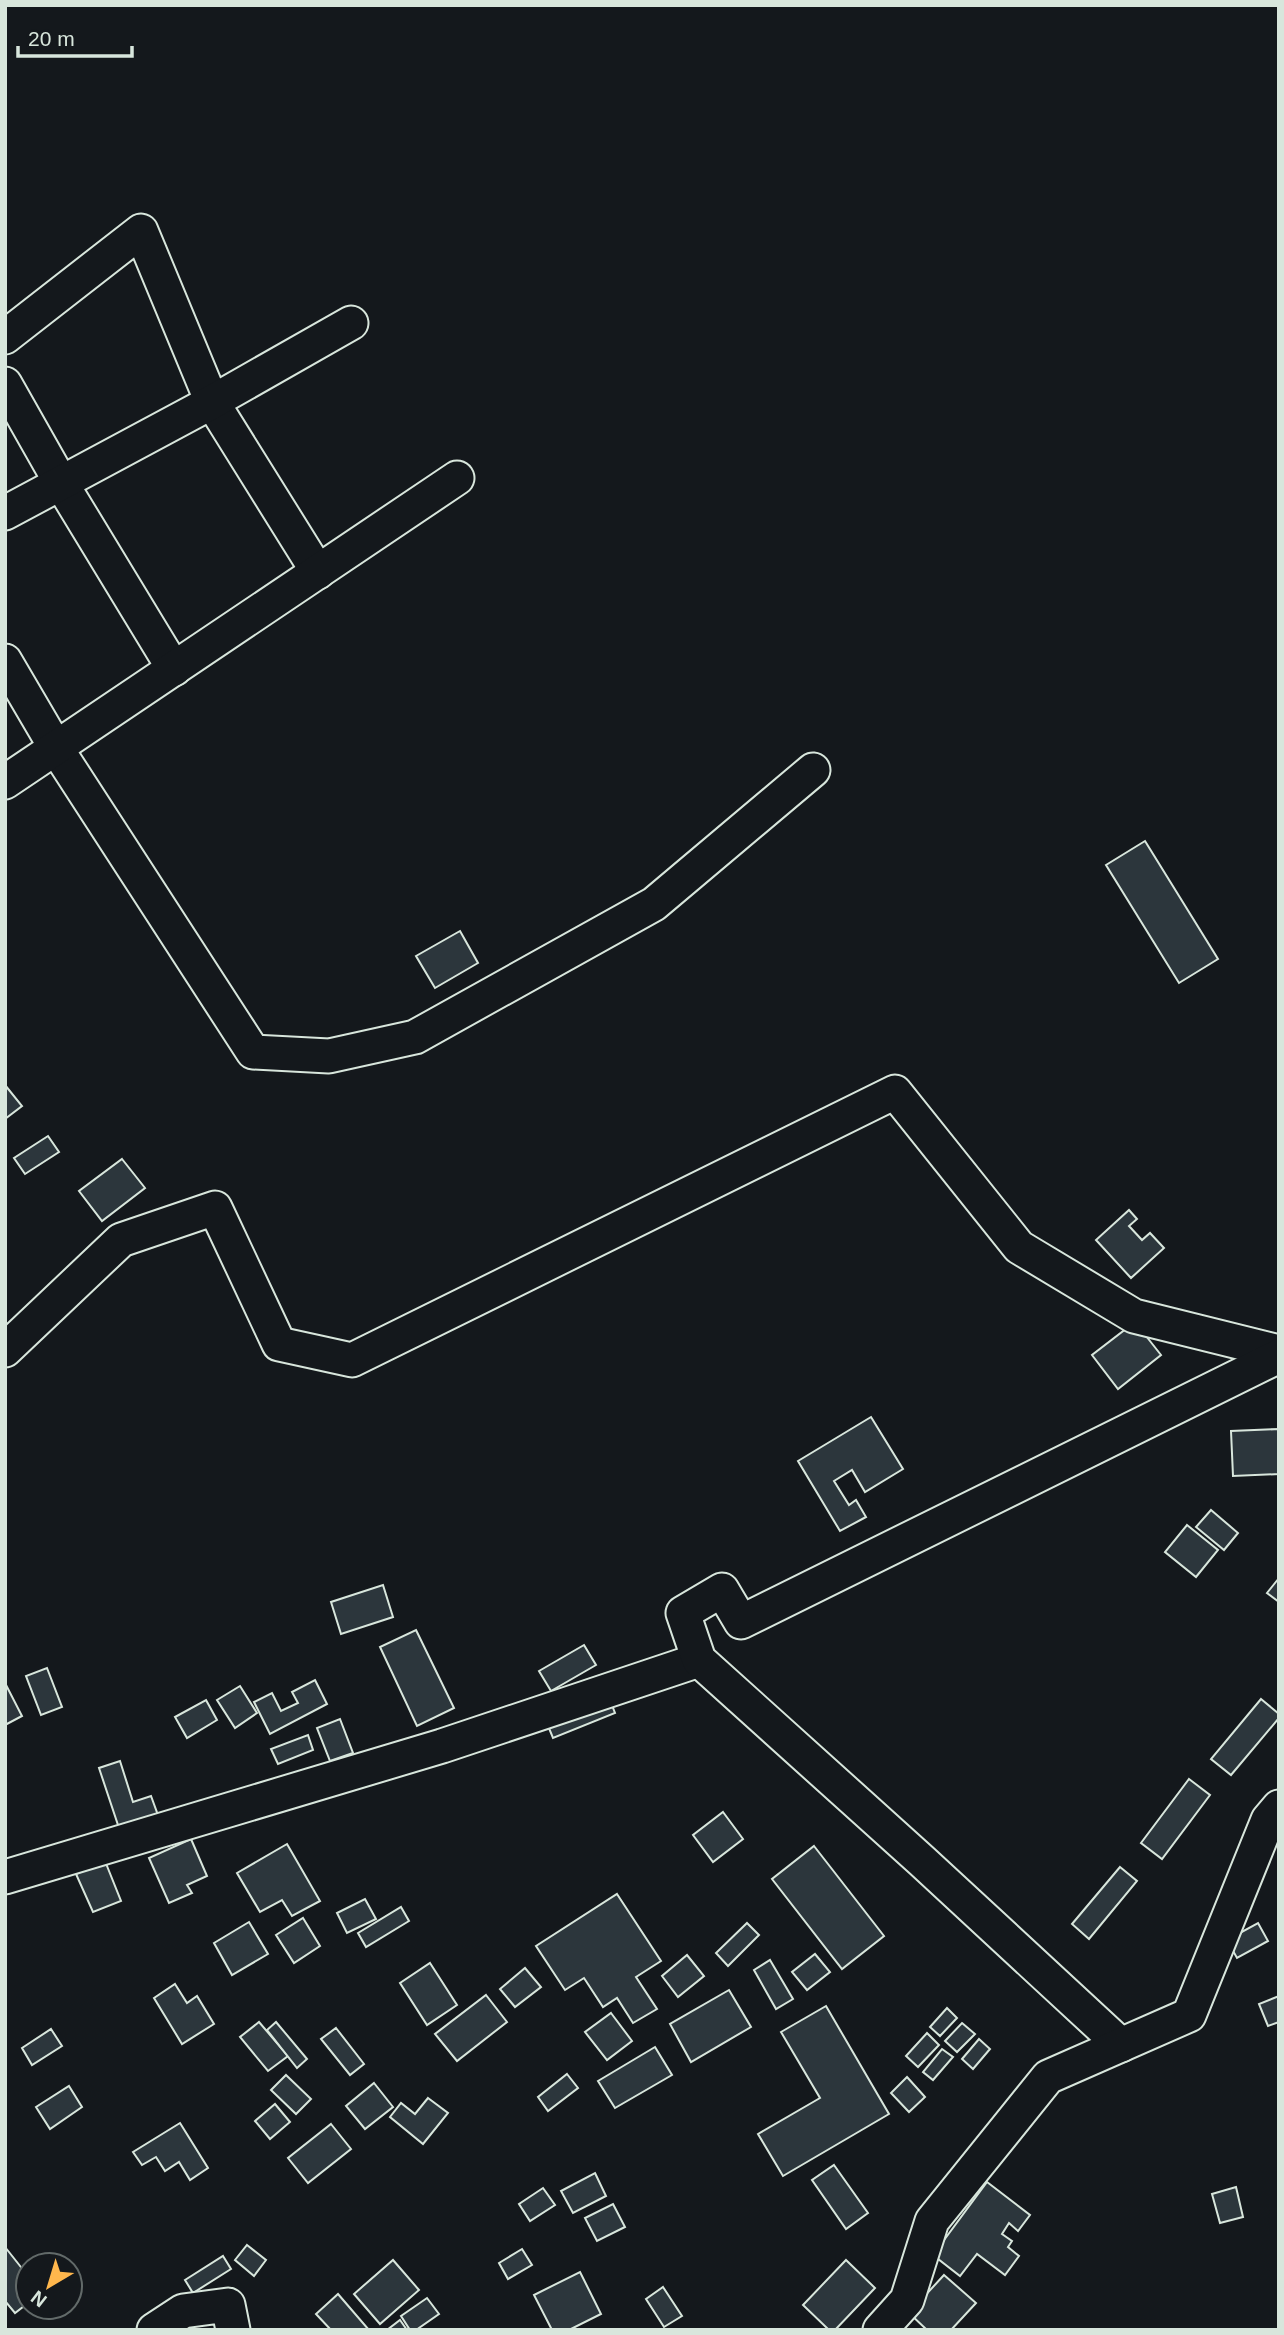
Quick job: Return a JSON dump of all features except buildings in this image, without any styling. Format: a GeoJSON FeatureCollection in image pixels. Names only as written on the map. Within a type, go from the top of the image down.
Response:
{"type":"FeatureCollection","features":[{"type":"Feature","properties":{"kind":"street"},"geometry":{"type":"LineString","coordinates":[[5,337],[141,231],[212,401],[318,572]]}},
{"type":"Feature","properties":{"kind":"street"},"geometry":{"type":"LineString","coordinates":[[5,513],[351,323]]}},
{"type":"Feature","properties":{"kind":"street"},"geometry":{"type":"LineString","coordinates":[[5,384],[61,483],[174,669]]}},
{"type":"Feature","properties":{"kind":"street"},"geometry":{"type":"LineString","coordinates":[[5,782],[457,478]]}},
{"type":"Feature","properties":{"kind":"street"},"geometry":{"type":"LineString","coordinates":[[5,661],[56,748],[253,1052],[329,1056],[415,1037],[654,904],[813,771]]}},
{"type":"Feature","properties":{"kind":"street"},"geometry":{"type":"LineString","coordinates":[[5,1350],[121,1240],[215,1208],[279,1344],[352,1360],[895,1093],[1019,1247],[1134,1316],[1279,1354]]}},
{"type":"Feature","properties":{"kind":"street"},"geometry":{"type":"LineString","coordinates":[[1121,2045],[912,1851],[699,1660],[683,1613],[722,1590],[741,1622],[1279,1354]]}},
{"type":"Feature","properties":{"kind":"street"},"geometry":{"type":"LineString","coordinates":[[5,1877],[442,1746],[699,1660]]}},
{"type":"Feature","properties":{"kind":"street"},"geometry":{"type":"LineString","coordinates":[[880,2330],[907,2300],[932,2221],[1048,2077],[1189,2015],[1268,1820],[1279,1807]]}},
{"type":"Feature","properties":{"kind":"street"},"geometry":{"type":"LineString","coordinates":[[155,2330],[183,2312],[228,2305],[233,2330]]}}]}
